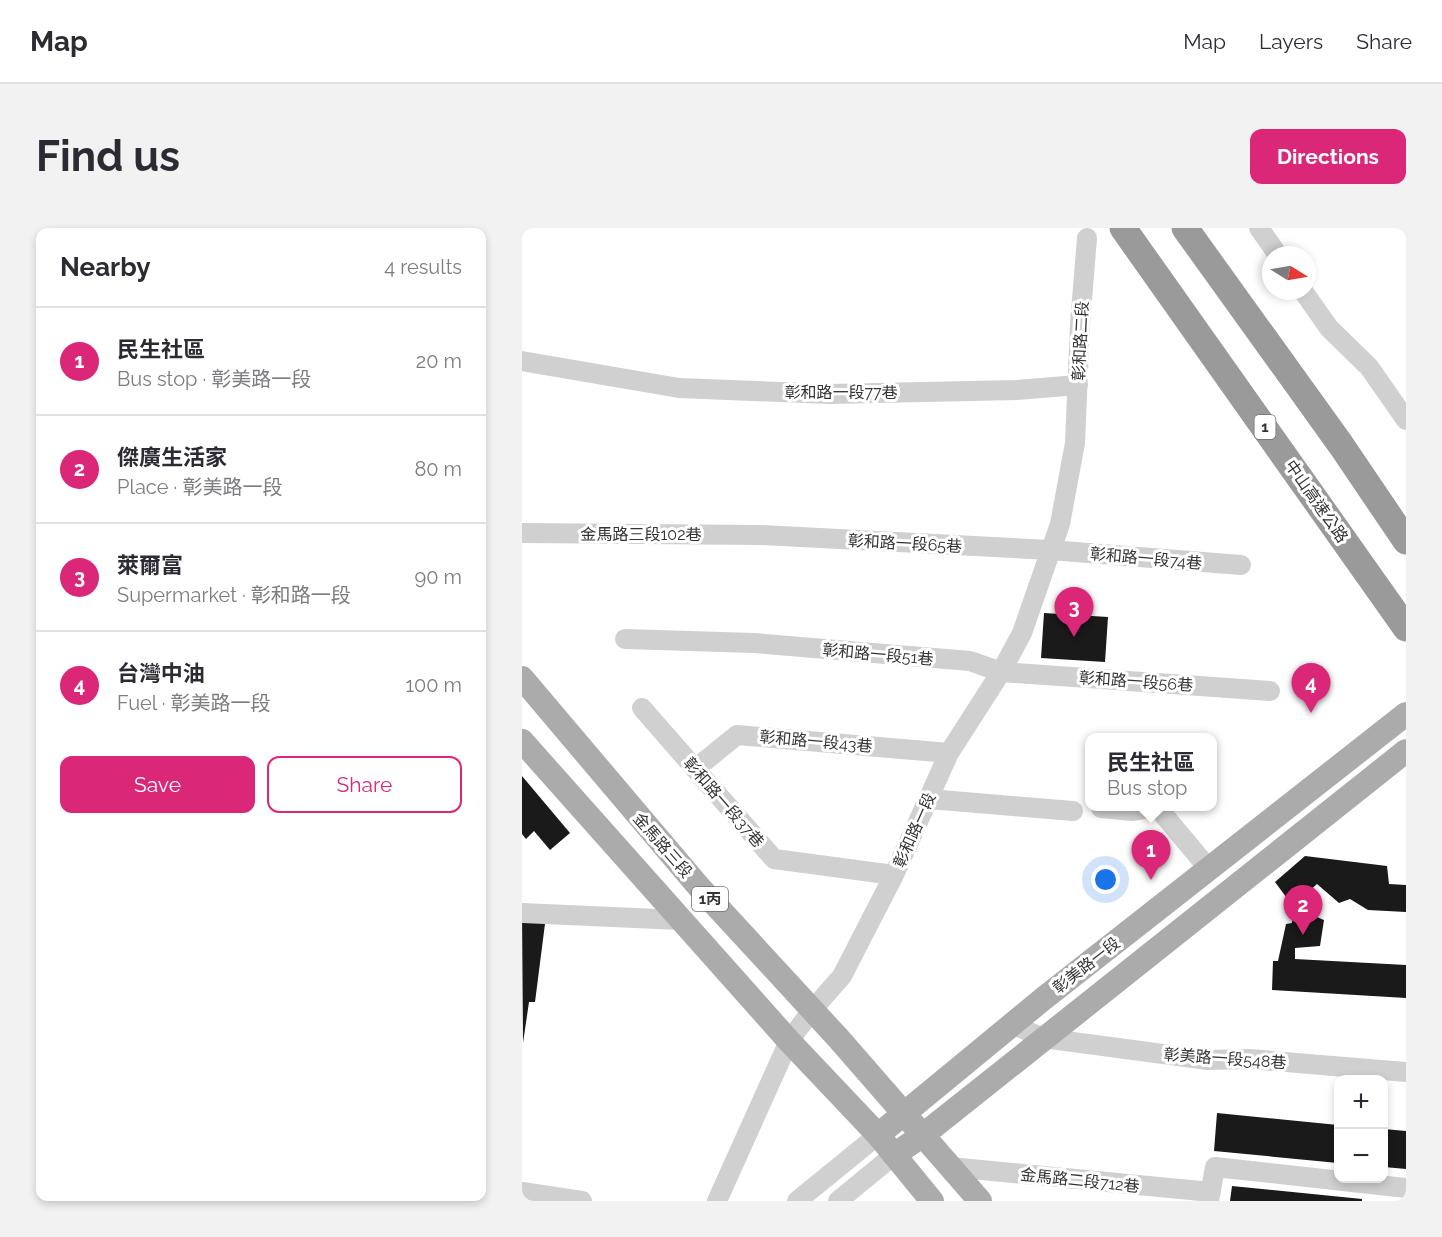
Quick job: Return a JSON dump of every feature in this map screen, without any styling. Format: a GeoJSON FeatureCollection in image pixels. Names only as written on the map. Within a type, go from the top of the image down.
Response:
{"type":"FeatureCollection","features":[{"type":"Feature","properties":{"kind":"highway","name":"中山高速公路"},"geometry":{"type":"LineString","coordinates":[[1123,228],[1406,628]]}},
{"type":"Feature","properties":{"kind":"highway"},"geometry":{"type":"LineString","coordinates":[[1185,228],[1341,445],[1406,541]]}},
{"type":"Feature","properties":{"kind":"main road","name":"金馬路三段"},"geometry":{"type":"LineString","coordinates":[[522,678],[699,887],[813,1010],[904,1114]]}},
{"type":"Feature","properties":{"kind":"main road","name":"彰美路一段"},"geometry":{"type":"LineString","coordinates":[[878,1135],[1012,1024],[1406,714]]}},
{"type":"Feature","properties":{"kind":"main road"},"geometry":{"type":"LineString","coordinates":[[1379,735],[1401,755]]}},
{"type":"Feature","properties":{"kind":"main road","name":"1丙"},"geometry":{"type":"LineString","coordinates":[[522,741],[789,1041],[878,1135],[932,1201]]}},
{"type":"Feature","properties":{"kind":"main road","name":"彰美路一段"},"geometry":{"type":"LineString","coordinates":[[894,1155],[923,1136],[1043,1038],[1401,755]]}},
{"type":"Feature","properties":{"kind":"main road","name":"1丙"},"geometry":{"type":"LineString","coordinates":[[904,1114],[980,1201]]}},
{"type":"Feature","properties":{"kind":"street"},"geometry":{"type":"LineString","coordinates":[[1258,228],[1271,246]]}},
{"type":"Feature","properties":{"kind":"street","name":"彰和路二段"},"geometry":{"type":"LineString","coordinates":[[1076,443],[1086,238]]}},
{"type":"Feature","properties":{"kind":"street"},"geometry":{"type":"LineString","coordinates":[[1309,300],[1329,328],[1369,367],[1406,420]]}},
{"type":"Feature","properties":{"kind":"street","name":"彰和路一段77巷"},"geometry":{"type":"LineString","coordinates":[[522,361],[679,388],[830,394],[1017,390],[1078,385]]}},
{"type":"Feature","properties":{"kind":"street","name":"彰和路一段"},"geometry":{"type":"LineString","coordinates":[[717,1201],[789,1041],[842,976],[894,875],[949,753],[1001,672],[1022,633],[1060,524],[1076,443]]}},
{"type":"Feature","properties":{"kind":"street","name":"金馬路三段102巷"},"geometry":{"type":"LineString","coordinates":[[522,533],[760,535]]}},
{"type":"Feature","properties":{"kind":"street","name":"彰和路一段65巷"},"geometry":{"type":"LineString","coordinates":[[760,535],[1050,550]]}},
{"type":"Feature","properties":{"kind":"street","name":"彰和路一段74巷"},"geometry":{"type":"LineString","coordinates":[[1050,550],[1241,565]]}},
{"type":"Feature","properties":{"kind":"street","name":"彰和路一段51巷"},"geometry":{"type":"LineString","coordinates":[[625,639],[754,644],[970,661],[1001,672]]}},
{"type":"Feature","properties":{"kind":"street","name":"彰和路一段56巷"},"geometry":{"type":"LineString","coordinates":[[1001,672],[1270,690]]}},
{"type":"Feature","properties":{"kind":"street","name":"彰和路一段37巷"},"geometry":{"type":"LineString","coordinates":[[642,708],[774,859],[894,875]]}},
{"type":"Feature","properties":{"kind":"street","name":"彰和路一段43巷"},"geometry":{"type":"LineString","coordinates":[[695,769],[737,735],[949,753]]}},
{"type":"Feature","properties":{"kind":"street"},"geometry":{"type":"LineString","coordinates":[[929,799],[1073,811]]}},
{"type":"Feature","properties":{"kind":"street"},"geometry":{"type":"LineString","coordinates":[[1160,811],[1209,869]]}},
{"type":"Feature","properties":{"kind":"street"},"geometry":{"type":"LineString","coordinates":[[522,913],[680,920]]}},
{"type":"Feature","properties":{"kind":"street","name":"彰美路一段548巷"},"geometry":{"type":"LineString","coordinates":[[1012,1024],[1043,1038],[1208,1060],[1249,1059],[1406,1072]]}},
{"type":"Feature","properties":{"kind":"street","name":"彰美路一段"},"geometry":{"type":"LineString","coordinates":[[797,1201],[878,1135]]}},
{"type":"Feature","properties":{"kind":"street","name":"彰美路一段"},"geometry":{"type":"LineString","coordinates":[[838,1201],[894,1155]]}},
{"type":"Feature","properties":{"kind":"street","name":"金馬路二段712巷"},"geometry":{"type":"LineString","coordinates":[[950,1167],[1210,1197]]}},
{"type":"Feature","properties":{"kind":"street"},"geometry":{"type":"LineString","coordinates":[[1210,1197],[1215,1167],[1406,1188]]}},
{"type":"Feature","properties":{"kind":"street"},"geometry":{"type":"LineString","coordinates":[[522,1192],[582,1201]]}},
{"type":"Feature","properties":{"kind":"building"},"geometry":{"type":"Polygon","coordinates":[[[1044,613],[1108,617],[1105,662],[1041,658],[1044,613]]]}},
{"type":"Feature","properties":{"kind":"building"},"geometry":{"type":"Polygon","coordinates":[[[522,776],[570,833],[550,850],[534,831],[526,839],[522,834],[522,776]]]}},
{"type":"Feature","properties":{"kind":"building"},"geometry":{"type":"Polygon","coordinates":[[[1305,856],[1387,866],[1389,884],[1406,885],[1406,912],[1368,910],[1350,899],[1339,903],[1317,884],[1305,895],[1307,913],[1324,920],[1320,946],[1295,948],[1295,959],[1406,965],[1406,998],[1272,990],[1273,961],[1278,961],[1286,924],[1292,923],[1292,905],[1275,882],[1305,856]]]}},
{"type":"Feature","properties":{"kind":"building"},"geometry":{"type":"Polygon","coordinates":[[[522,913],[546,916],[535,1002],[529,1002],[523,1043],[522,913]]]}},
{"type":"Feature","properties":{"kind":"building"},"geometry":{"type":"Polygon","coordinates":[[[1217,1113],[1334,1125],[1334,1163],[1214,1151],[1217,1113]]]}},
{"type":"Feature","properties":{"kind":"building"},"geometry":{"type":"Polygon","coordinates":[[[1388,1129],[1406,1131],[1406,1169],[1388,1167],[1388,1129]]]}},
{"type":"Feature","properties":{"kind":"building"},"geometry":{"type":"Polygon","coordinates":[[[1232,1186],[1362,1199],[1362,1201],[1230,1201],[1232,1186]]]}},
{"type":"Feature","properties":{"kind":"place","name":"萊爾富"},"geometry":{"type":"Point","coordinates":[1074,637]}},
{"type":"Feature","properties":{"kind":"place","name":"台灣中油"},"geometry":{"type":"Point","coordinates":[1311,713]}},
{"type":"Feature","properties":{"kind":"place","name":"民生社區"},"geometry":{"type":"Point","coordinates":[1151,880]}},
{"type":"Feature","properties":{"kind":"place","name":"傑廣生活家"},"geometry":{"type":"Point","coordinates":[1303,935]}}]}
